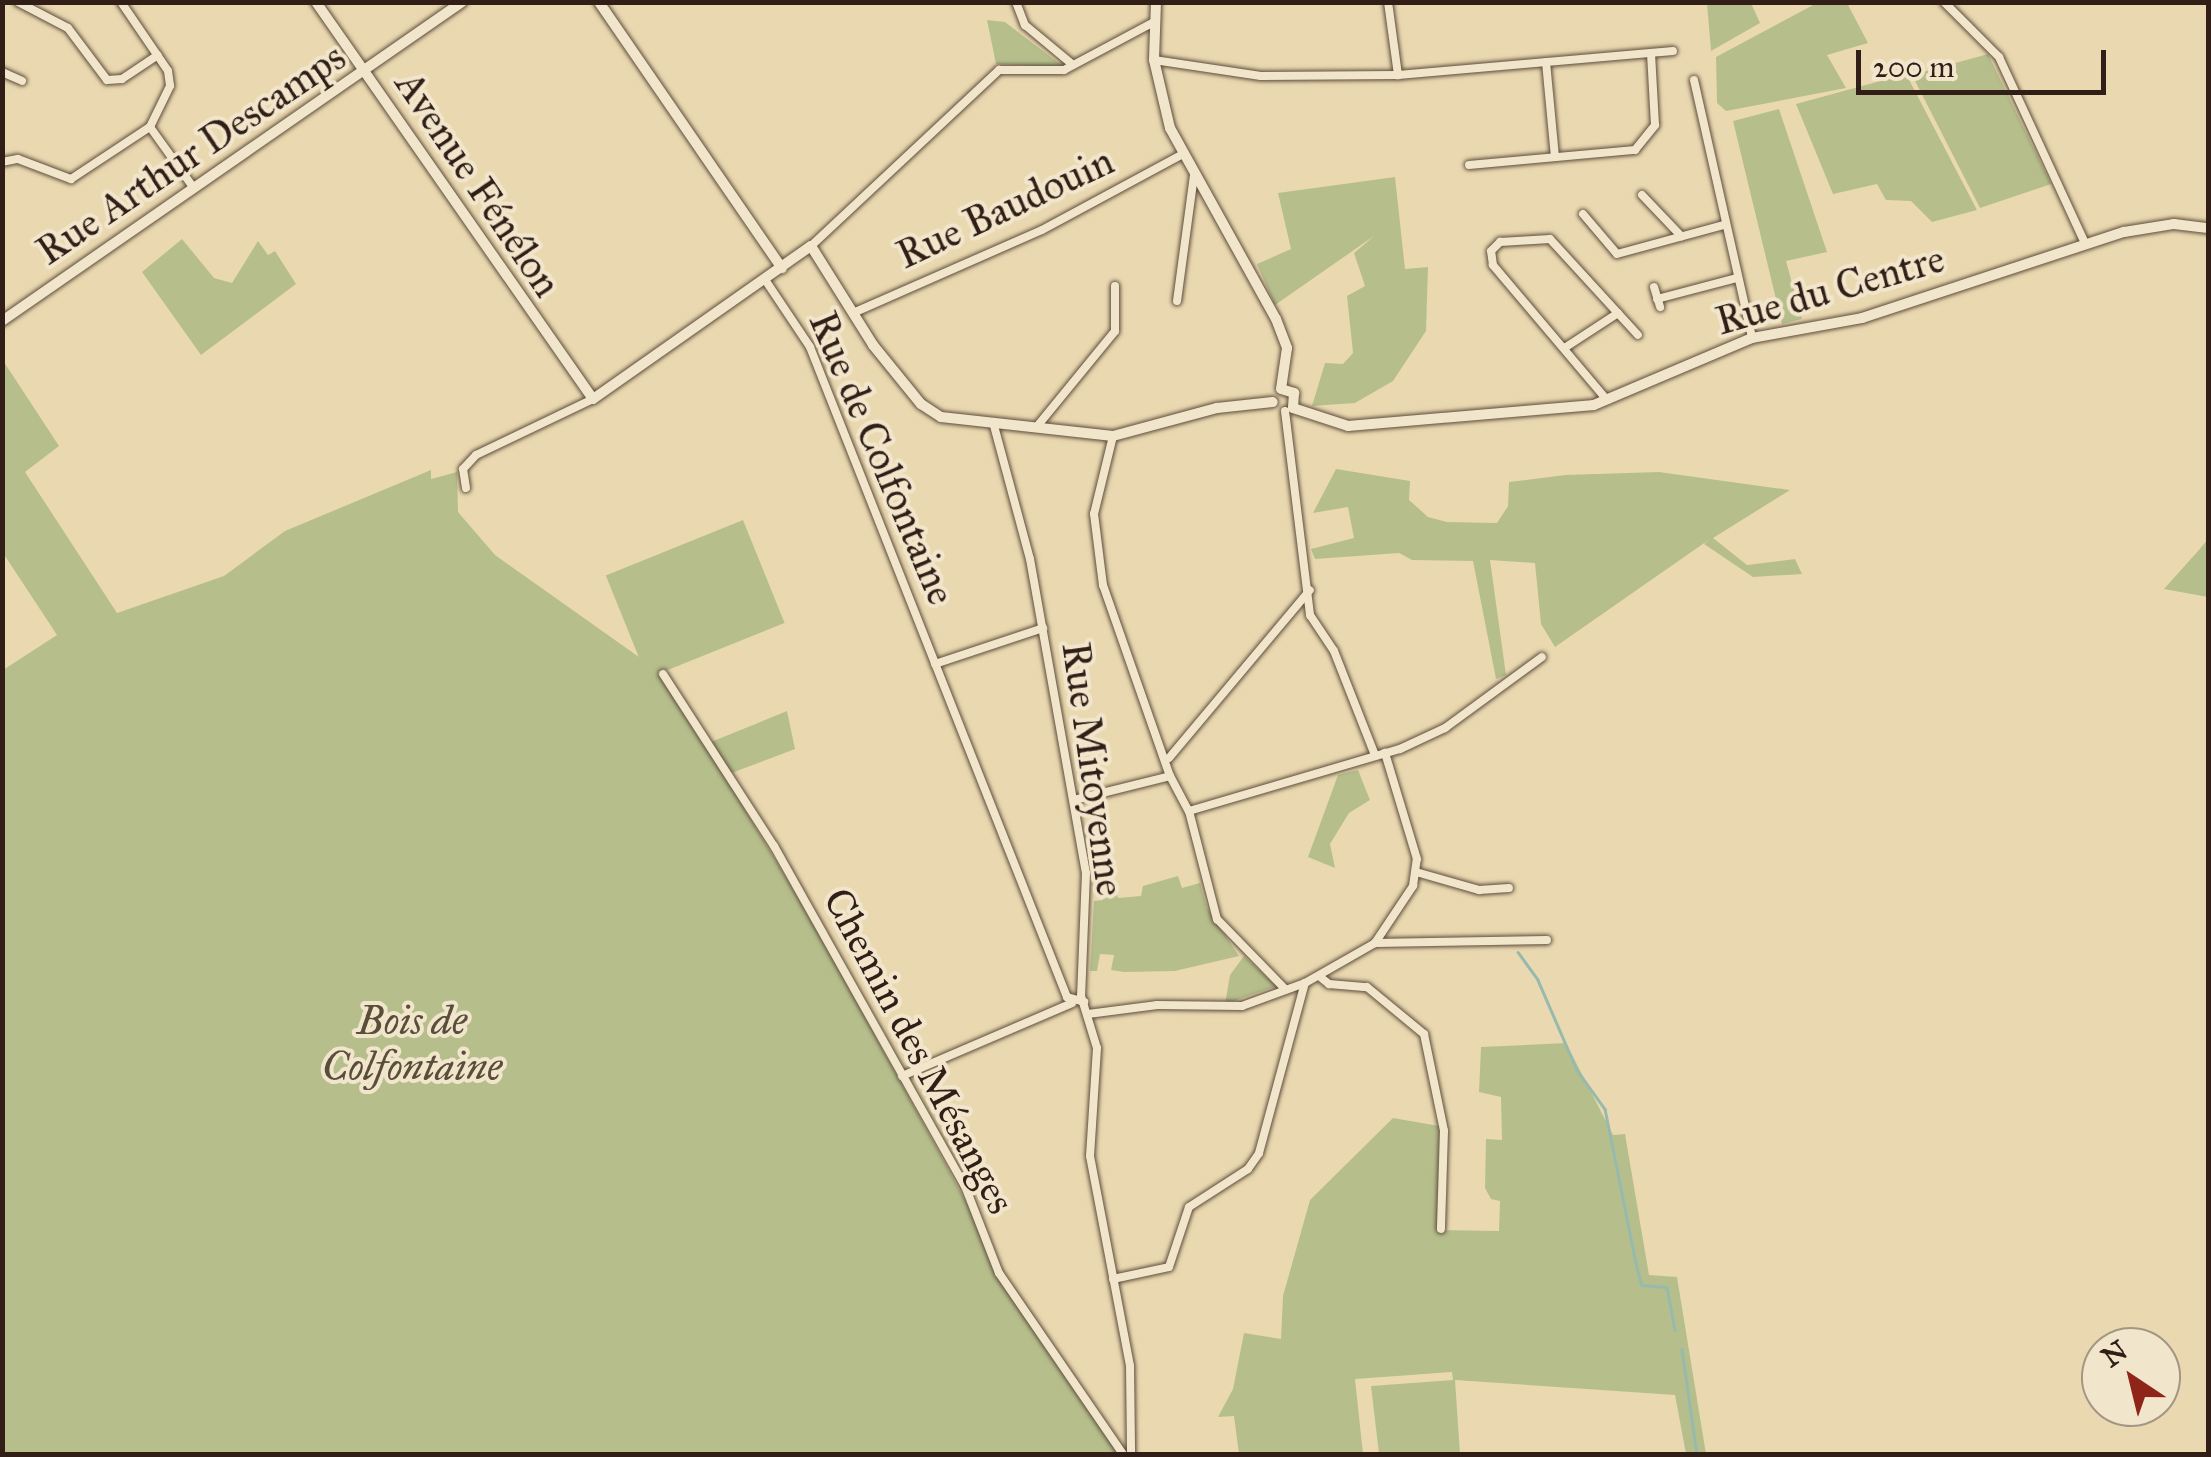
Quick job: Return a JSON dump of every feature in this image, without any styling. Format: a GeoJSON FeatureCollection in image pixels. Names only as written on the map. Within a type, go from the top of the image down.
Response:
{"type":"FeatureCollection","features":[{"type":"Feature","properties":{"kind":"street"},"geometry":{"type":"LineString","coordinates":[[18,2],[68,28],[107,80],[122,79],[158,55]]}},
{"type":"Feature","properties":{"kind":"street"},"geometry":{"type":"LineString","coordinates":[[2,162],[18,158],[76,178],[150,127],[171,81],[122,2]]}},
{"type":"Feature","properties":{"kind":"street","name":"Avenue Fénélon"},"geometry":{"type":"LineString","coordinates":[[316,2],[593,398]]}},
{"type":"Feature","properties":{"kind":"street","name":"Rue Arthur Descamps"},"geometry":{"type":"LineString","coordinates":[[2,320],[462,2]]}},
{"type":"Feature","properties":{"kind":"street"},"geometry":{"type":"LineString","coordinates":[[600,2],[782,268]]}},
{"type":"Feature","properties":{"kind":"street"},"geometry":{"type":"LineString","coordinates":[[1016,2],[1025,25],[1074,65]]}},
{"type":"Feature","properties":{"kind":"street"},"geometry":{"type":"LineString","coordinates":[[1156,2],[1154,60],[1181,155],[1216,204],[1287,348],[1281,389],[1273,402]]}},
{"type":"Feature","properties":{"kind":"street"},"geometry":{"type":"LineString","coordinates":[[1388,2],[1398,75]]}},
{"type":"Feature","properties":{"kind":"street"},"geometry":{"type":"LineString","coordinates":[[1944,2],[1999,57],[2085,243]]}},
{"type":"Feature","properties":{"kind":"street"},"geometry":{"type":"LineString","coordinates":[[466,488],[464,469],[476,455],[593,398],[782,268],[871,194],[1000,70],[1055,72],[1154,22]]}},
{"type":"Feature","properties":{"kind":"street"},"geometry":{"type":"LineString","coordinates":[[1154,60],[1261,76],[1398,75],[1674,52]]}},
{"type":"Feature","properties":{"kind":"street"},"geometry":{"type":"LineString","coordinates":[[1469,165],[1634,150],[1645,140],[1657,108],[1651,53]]}},
{"type":"Feature","properties":{"kind":"street"},"geometry":{"type":"LineString","coordinates":[[1546,62],[1555,158]]}},
{"type":"Feature","properties":{"kind":"street"},"geometry":{"type":"LineString","coordinates":[[2,72],[22,81]]}},
{"type":"Feature","properties":{"kind":"street"},"geometry":{"type":"LineString","coordinates":[[1694,80],[1752,338]]}},
{"type":"Feature","properties":{"kind":"street"},"geometry":{"type":"LineString","coordinates":[[150,127],[193,187]]}},
{"type":"Feature","properties":{"kind":"street","name":"Rue Baudouin"},"geometry":{"type":"LineString","coordinates":[[853,313],[1042,230],[1181,155]]}},
{"type":"Feature","properties":{"kind":"street"},"geometry":{"type":"LineString","coordinates":[[1177,301],[1194,176]]}},
{"type":"Feature","properties":{"kind":"street"},"geometry":{"type":"LineString","coordinates":[[1642,195],[1682,236]]}},
{"type":"Feature","properties":{"kind":"street"},"geometry":{"type":"LineString","coordinates":[[1583,214],[1617,254],[1724,224]]}},
{"type":"Feature","properties":{"kind":"street","name":"Rue du Centre"},"geometry":{"type":"LineString","coordinates":[[1289,410],[1348,426],[1608,400],[1752,338],[1862,318],[2085,243],[2154,226],[2208,228]]}},
{"type":"Feature","properties":{"kind":"street"},"geometry":{"type":"LineString","coordinates":[[1608,400],[1493,265],[1492,251],[1500,242],[1550,239],[1638,335]]}},
{"type":"Feature","properties":{"kind":"street"},"geometry":{"type":"LineString","coordinates":[[810,246],[853,313],[925,408],[946,419],[1038,424],[1113,436],[1216,408],[1273,402],[1289,410]]}},
{"type":"Feature","properties":{"kind":"street"},"geometry":{"type":"LineString","coordinates":[[1654,287],[1659,303],[1737,278]]}},
{"type":"Feature","properties":{"kind":"street","name":"Rue de Colfontaine"},"geometry":{"type":"LineString","coordinates":[[766,280],[810,347],[1072,1003]]}},
{"type":"Feature","properties":{"kind":"street"},"geometry":{"type":"LineString","coordinates":[[1038,424],[1115,331],[1115,286]]}},
{"type":"Feature","properties":{"kind":"street"},"geometry":{"type":"LineString","coordinates":[[1566,347],[1618,314]]}},
{"type":"Feature","properties":{"kind":"street"},"geometry":{"type":"LineString","coordinates":[[1088,1014],[1158,1005],[1242,1006],[1305,983],[1375,943],[1400,910],[1416,872],[1380,754],[1334,651],[1310,614],[1289,410],[1294,394],[1281,389]]}},
{"type":"Feature","properties":{"kind":"street","name":"Rue Mitoyenne"},"geometry":{"type":"LineString","coordinates":[[993,420],[1043,628],[1086,873],[1084,1002],[1098,1048],[1090,1156],[1130,1366],[1131,1454]]}},
{"type":"Feature","properties":{"kind":"street"},"geometry":{"type":"LineString","coordinates":[[1113,436],[1100,479],[1094,546],[1129,665],[1168,758],[1170,776],[1189,811],[1216,918],[1284,989]]}},
{"type":"Feature","properties":{"kind":"street"},"geometry":{"type":"LineString","coordinates":[[1168,758],[1310,590]]}},
{"type":"Feature","properties":{"kind":"street","name":"Rue de Colfontaine"},"geometry":{"type":"LineString","coordinates":[[936,664],[1043,628]]}},
{"type":"Feature","properties":{"kind":"street"},"geometry":{"type":"LineString","coordinates":[[1189,811],[1380,754],[1445,728],[1542,657]]}},
{"type":"Feature","properties":{"kind":"street","name":"Chemin des Mésanges"},"geometry":{"type":"LineString","coordinates":[[664,674],[753,810],[965,1186],[999,1273],[1123,1454]]}},
{"type":"Feature","properties":{"kind":"street"},"geometry":{"type":"LineString","coordinates":[[1074,800],[1170,776]]}},
{"type":"Feature","properties":{"kind":"street"},"geometry":{"type":"LineString","coordinates":[[1416,872],[1479,890],[1509,888]]}},
{"type":"Feature","properties":{"kind":"street"},"geometry":{"type":"LineString","coordinates":[[1375,943],[1547,940]]}},
{"type":"Feature","properties":{"kind":"street"},"geometry":{"type":"LineString","coordinates":[[1318,976],[1329,984],[1367,987],[1424,1034],[1444,1130],[1441,1229]]}},
{"type":"Feature","properties":{"kind":"street"},"geometry":{"type":"LineString","coordinates":[[1112,1279],[1169,1267],[1189,1207],[1248,1169],[1259,1153],[1305,983]]}},
{"type":"Feature","properties":{"kind":"street"},"geometry":{"type":"LineString","coordinates":[[902,1076],[1072,1003],[1084,1002]]}},
{"type":"Feature","properties":{"kind":"green space"},"geometry":{"type":"Polygon","coordinates":[[[1707,3],[1751,3],[1760,23],[1711,51],[1707,3]]]}},
{"type":"Feature","properties":{"kind":"green space"},"geometry":{"type":"Polygon","coordinates":[[[1817,3],[1847,3],[1868,43],[1827,55],[1846,88],[1726,111],[1717,103],[1716,57],[1817,3]]]}},
{"type":"Feature","properties":{"kind":"green space"},"geometry":{"type":"Polygon","coordinates":[[[987,20],[1005,22],[1064,67],[996,64],[987,20]]]}},
{"type":"Feature","properties":{"kind":"green space"},"geometry":{"type":"Polygon","coordinates":[[[1988,54],[2051,184],[1980,208],[1912,75],[1988,54]]]}},
{"type":"Feature","properties":{"kind":"green space"},"geometry":{"type":"Polygon","coordinates":[[[1906,74],[1977,210],[1932,222],[1911,201],[1886,200],[1877,184],[1833,194],[1796,104],[1906,74]]]}},
{"type":"Feature","properties":{"kind":"green space"},"geometry":{"type":"Polygon","coordinates":[[[1779,109],[1827,252],[1786,261],[1802,319],[1782,324],[1733,121],[1779,109]]]}},
{"type":"Feature","properties":{"kind":"green space"},"geometry":{"type":"Polygon","coordinates":[[[1395,177],[1405,269],[1428,267],[1426,331],[1393,381],[1355,403],[1312,406],[1325,363],[1343,364],[1353,353],[1347,296],[1365,286],[1354,253],[1374,236],[1275,305],[1257,264],[1291,249],[1278,193],[1395,177]]]}},
{"type":"Feature","properties":{"kind":"green space"},"geometry":{"type":"Polygon","coordinates":[[[182,239],[214,278],[232,283],[258,241],[268,255],[275,251],[296,284],[201,355],[142,272],[182,239]]]}},
{"type":"Feature","properties":{"kind":"green space","name":"Bois de Colfontaine"},"geometry":{"type":"Polygon","coordinates":[[[2,359],[59,446],[25,472],[117,613],[224,576],[285,531],[431,470],[431,479],[457,472],[458,512],[495,555],[663,674],[814,924],[970,1209],[997,1274],[1121,1454],[3,1454],[3,670],[57,635],[3,553],[2,359]]]}},
{"type":"Feature","properties":{"kind":"green space"},"geometry":{"type":"Polygon","coordinates":[[[1336,469],[1410,481],[1409,500],[1428,517],[1447,522],[1497,523],[1508,506],[1509,482],[1565,475],[1659,472],[1790,490],[1713,538],[1747,565],[1795,559],[1802,574],[1753,577],[1704,544],[1710,539],[1555,647],[1541,624],[1535,563],[1490,560],[1506,675],[1496,679],[1473,561],[1412,560],[1399,553],[1315,559],[1311,549],[1354,538],[1348,507],[1313,513],[1336,469]]]}},
{"type":"Feature","properties":{"kind":"green space"},"geometry":{"type":"Polygon","coordinates":[[[743,520],[785,623],[647,678],[606,575],[743,520]]]}},
{"type":"Feature","properties":{"kind":"green space"},"geometry":{"type":"Polygon","coordinates":[[[2208,539],[2208,597],[2164,589],[2198,551],[2208,539]]]}},
{"type":"Feature","properties":{"kind":"green space"},"geometry":{"type":"Polygon","coordinates":[[[787,711],[795,749],[729,774],[711,742],[787,711]]]}},
{"type":"Feature","properties":{"kind":"green space"},"geometry":{"type":"Polygon","coordinates":[[[1358,770],[1370,800],[1349,813],[1330,844],[1335,868],[1308,857],[1338,775],[1358,770]]]}},
{"type":"Feature","properties":{"kind":"green space"},"geometry":{"type":"Polygon","coordinates":[[[1178,876],[1182,888],[1200,883],[1207,908],[1239,956],[1175,971],[1124,972],[1111,970],[1114,955],[1100,954],[1097,971],[1090,971],[1094,901],[1103,900],[1103,891],[1115,888],[1118,898],[1141,896],[1143,886],[1178,876]]]}},
{"type":"Feature","properties":{"kind":"green space"},"geometry":{"type":"Polygon","coordinates":[[[1244,956],[1276,986],[1225,1004],[1230,975],[1244,956]]]}},
{"type":"Feature","properties":{"kind":"green space"},"geometry":{"type":"Polygon","coordinates":[[[1566,1043],[1613,1135],[1625,1134],[1649,1275],[1677,1277],[1706,1454],[1686,1454],[1675,1395],[1455,1380],[1460,1454],[1379,1454],[1371,1386],[1453,1380],[1452,1372],[1355,1379],[1363,1454],[1239,1454],[1234,1416],[1218,1417],[1233,1389],[1244,1333],[1281,1339],[1283,1296],[1310,1200],[1393,1118],[1439,1126],[1438,1230],[1499,1231],[1500,1201],[1491,1199],[1485,1188],[1486,1139],[1502,1140],[1501,1097],[1479,1092],[1481,1047],[1566,1043]]]}},
{"type":"Feature","properties":{"kind":"waterway"},"geometry":{"type":"LineString","coordinates":[[1518,952],[1538,980],[1577,1070],[1605,1109],[1642,1285],[1667,1287],[1675,1330]]}},
{"type":"Feature","properties":{"kind":"waterway"},"geometry":{"type":"LineString","coordinates":[[1682,1349],[1697,1454]]}}]}
